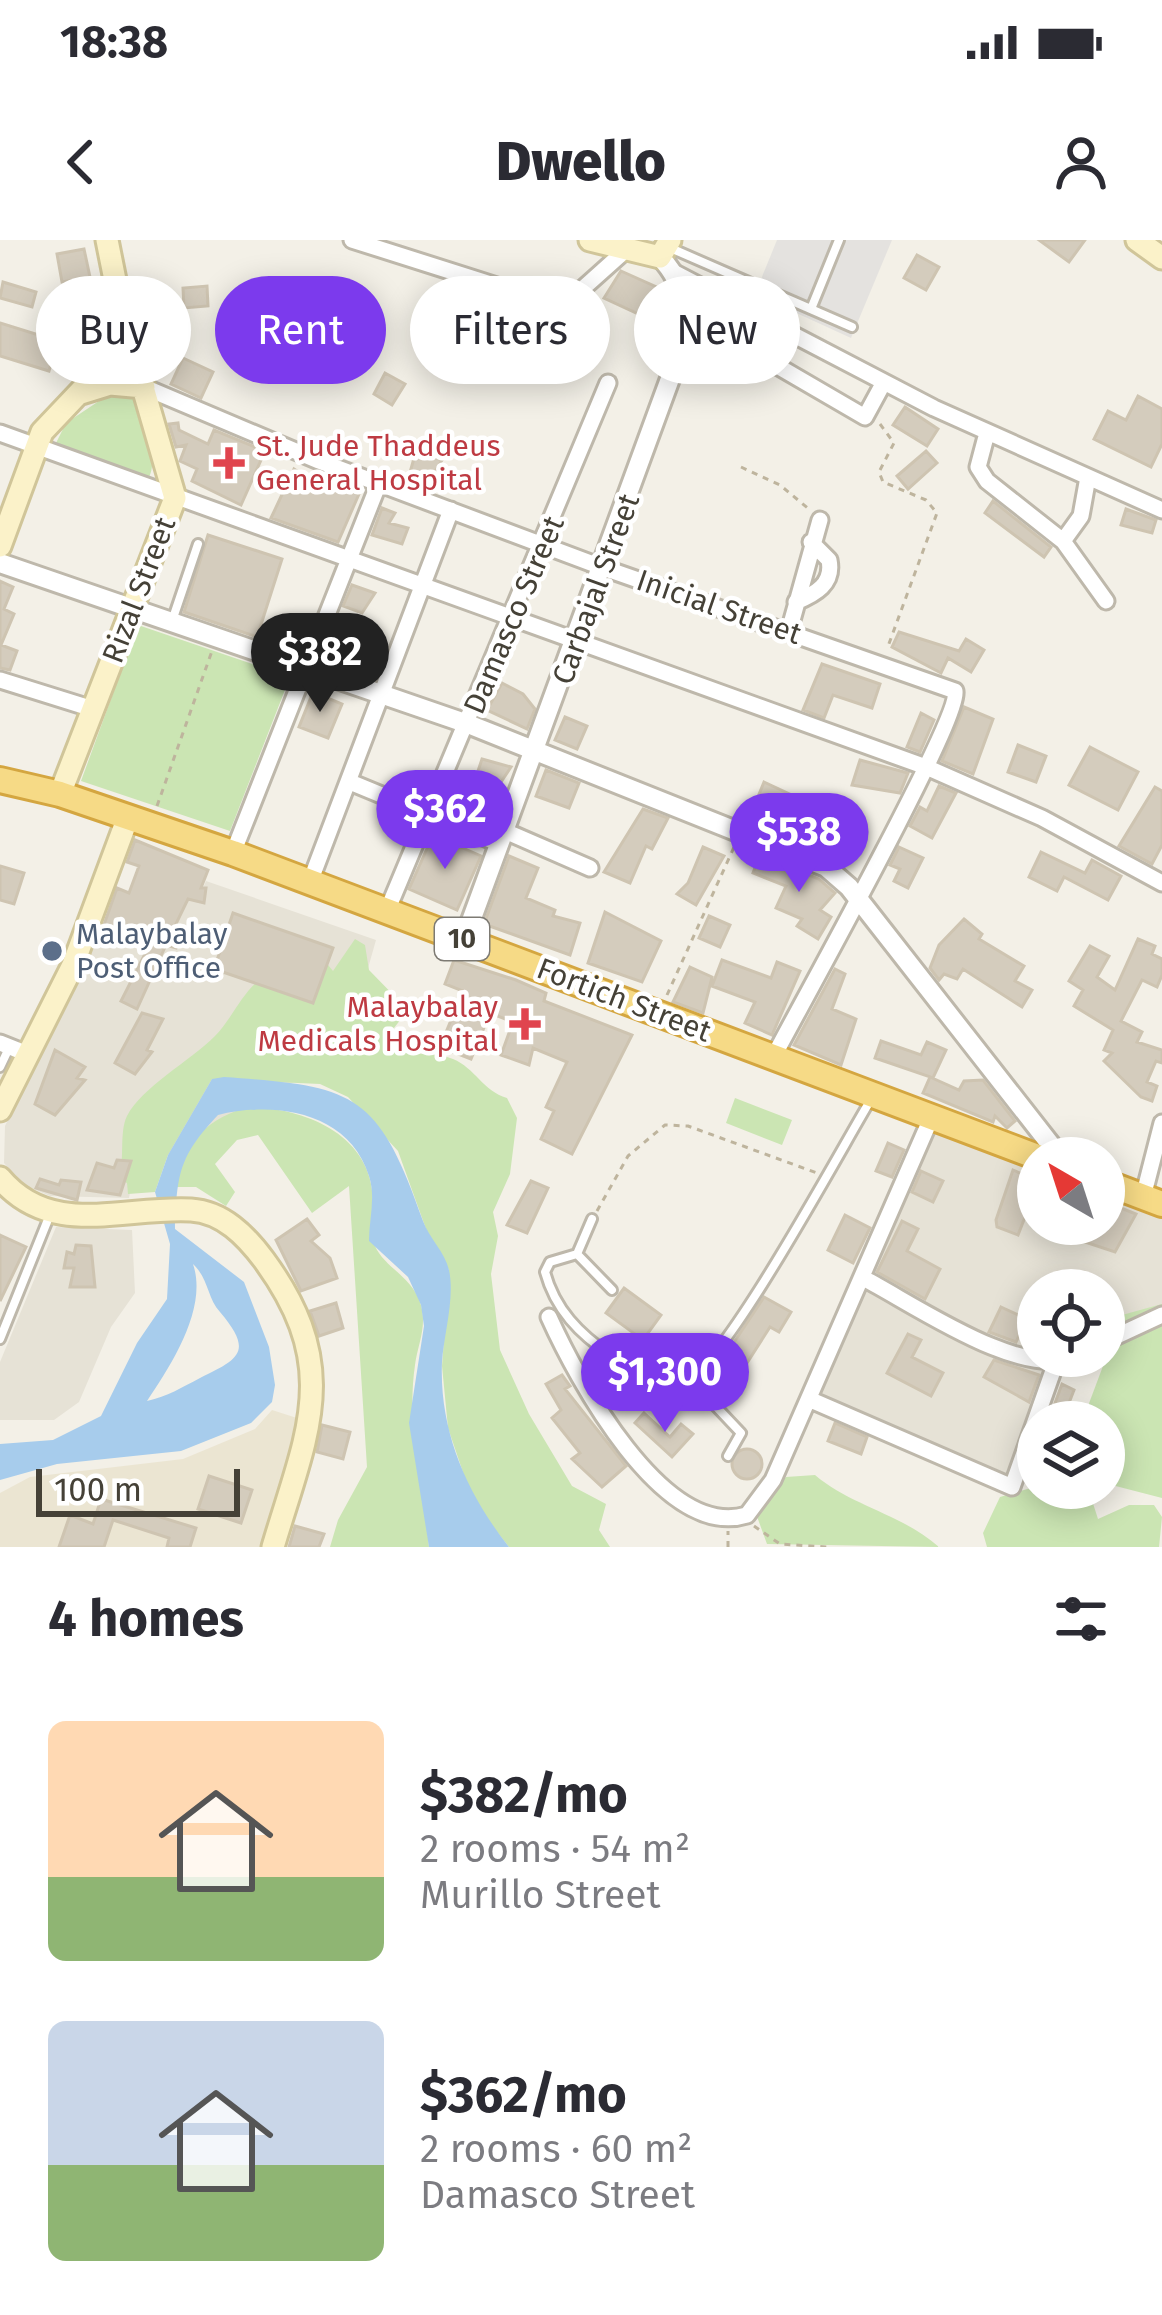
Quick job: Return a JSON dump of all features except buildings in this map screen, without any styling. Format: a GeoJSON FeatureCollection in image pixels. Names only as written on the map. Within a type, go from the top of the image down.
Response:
{"type":"FeatureCollection","features":[{"type":"Feature","properties":{"kind":"highway","name":"Fortich Street"},"geometry":{"type":"LineString","coordinates":[[0,780],[60,794],[233,853],[1017,1149]]}},
{"type":"Feature","properties":{"kind":"main road"},"geometry":{"type":"LineString","coordinates":[[590,240],[668,254]]}},
{"type":"Feature","properties":{"kind":"main road"},"geometry":{"type":"LineString","coordinates":[[1137,240],[1162,258]]}},
{"type":"Feature","properties":{"kind":"main road","name":"Rizal Street"},"geometry":{"type":"LineString","coordinates":[[108,241],[115,276]]}},
{"type":"Feature","properties":{"kind":"main road"},"geometry":{"type":"LineString","coordinates":[[0,546],[35,445],[52,418],[86,384]]}},
{"type":"Feature","properties":{"kind":"main road"},"geometry":{"type":"LineString","coordinates":[[77,395],[110,384],[144,387]]}},
{"type":"Feature","properties":{"kind":"main road","name":"Rizal Street"},"geometry":{"type":"LineString","coordinates":[[60,794],[175,498],[143,384]]}},
{"type":"Feature","properties":{"kind":"main road"},"geometry":{"type":"LineString","coordinates":[[0,1110],[14,1048],[83,941],[139,821]]}},
{"type":"Feature","properties":{"kind":"main road"},"geometry":{"type":"LineString","coordinates":[[0,1178],[18,1196],[51,1212],[140,1215],[190,1210],[233,1226],[256,1250],[286,1294],[311,1357],[309,1424],[273,1547]]}},
{"type":"Feature","properties":{"kind":"street"},"geometry":{"type":"LineString","coordinates":[[352,240],[542,300],[580,291],[627,249]]}},
{"type":"Feature","properties":{"kind":"street"},"geometry":{"type":"LineString","coordinates":[[668,254],[700,276]]}},
{"type":"Feature","properties":{"kind":"street","name":"Carbajal Street"},"geometry":{"type":"LineString","coordinates":[[464,940],[604,568],[684,335],[683,295],[668,254]]}},
{"type":"Feature","properties":{"kind":"street"},"geometry":{"type":"LineString","coordinates":[[800,338],[986,433],[1160,513]]}},
{"type":"Feature","properties":{"kind":"street"},"geometry":{"type":"LineString","coordinates":[[800,379],[865,417],[884,382]]}},
{"type":"Feature","properties":{"kind":"street","name":"Damasco Street"},"geometry":{"type":"LineString","coordinates":[[387,911],[608,384]]}},
{"type":"Feature","properties":{"kind":"street","name":"Inicial Street"},"geometry":{"type":"LineString","coordinates":[[144,387],[604,568],[951,688],[957,695],[926,767]]}},
{"type":"Feature","properties":{"kind":"street"},"geometry":{"type":"LineString","coordinates":[[0,433],[926,767],[1042,818],[1162,883]]}},
{"type":"Feature","properties":{"kind":"street"},"geometry":{"type":"LineString","coordinates":[[986,433],[978,467],[987,481],[1063,542],[1106,601]]}},
{"type":"Feature","properties":{"kind":"street"},"geometry":{"type":"LineString","coordinates":[[1063,542],[1081,516],[1088,477]]}},
{"type":"Feature","properties":{"kind":"street"},"geometry":{"type":"LineString","coordinates":[[233,853],[379,483]]}},
{"type":"Feature","properties":{"kind":"street"},"geometry":{"type":"LineString","coordinates":[[310,882],[451,510]]}},
{"type":"Feature","properties":{"kind":"street"},"geometry":{"type":"LineString","coordinates":[[789,631],[820,520]]}},
{"type":"Feature","properties":{"kind":"street"},"geometry":{"type":"LineString","coordinates":[[796,602],[818,592],[830,575],[829,560],[811,542]]}},
{"type":"Feature","properties":{"kind":"street"},"geometry":{"type":"LineString","coordinates":[[0,563],[218,634],[468,724],[826,867],[856,896],[1045,1137]]}},
{"type":"Feature","properties":{"kind":"street"},"geometry":{"type":"LineString","coordinates":[[0,680],[93,709]]}},
{"type":"Feature","properties":{"kind":"street"},"geometry":{"type":"LineString","coordinates":[[773,1056],[926,767]]}},
{"type":"Feature","properties":{"kind":"street"},"geometry":{"type":"LineString","coordinates":[[350,782],[429,815],[590,868]]}},
{"type":"Feature","properties":{"kind":"street"},"geometry":{"type":"LineString","coordinates":[[549,1317],[572,1368],[623,1446],[686,1500],[728,1517],[747,1514],[773,1480],[811,1400],[932,1116]]}},
{"type":"Feature","properties":{"kind":"street"},"geometry":{"type":"LineString","coordinates":[[1153,1200],[1162,1123]]}},
{"type":"Feature","properties":{"kind":"street"},"geometry":{"type":"LineString","coordinates":[[865,1279],[1017,1356]]}},
{"type":"Feature","properties":{"kind":"street"},"geometry":{"type":"LineString","coordinates":[[1125,1332],[1162,1315]]}},
{"type":"Feature","properties":{"kind":"street"},"geometry":{"type":"LineString","coordinates":[[811,1400],[1012,1486],[1051,1377]]}},
{"type":"Feature","properties":{"kind":"lane"},"geometry":{"type":"LineString","coordinates":[[811,309],[839,240]]}},
{"type":"Feature","properties":{"kind":"lane"},"geometry":{"type":"LineString","coordinates":[[668,254],[852,328]]}},
{"type":"Feature","properties":{"kind":"lane"},"geometry":{"type":"LineString","coordinates":[[173,620],[198,544]]}},
{"type":"Feature","properties":{"kind":"lane"},"geometry":{"type":"LineString","coordinates":[[0,1066],[14,1048]]}},
{"type":"Feature","properties":{"kind":"lane"},"geometry":{"type":"LineString","coordinates":[[577,1254],[550,1262],[545,1272],[554,1303],[628,1367],[673,1383],[689,1378],[730,1331],[874,1095]]}},
{"type":"Feature","properties":{"kind":"lane"},"geometry":{"type":"LineString","coordinates":[[0,1339],[51,1212]]}},
{"type":"Feature","properties":{"kind":"lane"},"geometry":{"type":"LineString","coordinates":[[577,1254],[592,1219]]}},
{"type":"Feature","properties":{"kind":"lane"},"geometry":{"type":"LineString","coordinates":[[577,1254],[612,1290]]}},
{"type":"Feature","properties":{"kind":"lane"},"geometry":{"type":"LineString","coordinates":[[689,1378],[741,1433],[728,1456]]}},
{"type":"Feature","properties":{"kind":"path"},"geometry":{"type":"LineString","coordinates":[[865,417],[893,436],[880,472],[883,482],[926,500],[937,513],[882,662]]}},
{"type":"Feature","properties":{"kind":"path"},"geometry":{"type":"LineString","coordinates":[[741,467],[780,485],[820,520]]}},
{"type":"Feature","properties":{"kind":"path"},"geometry":{"type":"LineString","coordinates":[[139,821],[218,634]]}},
{"type":"Feature","properties":{"kind":"path"},"geometry":{"type":"LineString","coordinates":[[659,1013],[742,832]]}},
{"type":"Feature","properties":{"kind":"path"},"geometry":{"type":"LineString","coordinates":[[592,1219],[628,1156],[665,1125],[688,1126],[824,1176]]}},
{"type":"Feature","properties":{"kind":"path"},"geometry":{"type":"LineString","coordinates":[[747,1514],[754,1527],[780,1544],[827,1547]]}},
{"type":"Feature","properties":{"kind":"path"},"geometry":{"type":"LineString","coordinates":[[728,1517],[728,1547]]}},
{"type":"Feature","properties":{"kind":"shaded area"},"geometry":{"type":"Polygon","coordinates":[[[777,240],[892,240],[851,338],[800,315],[800,276],[762,276],[777,240]]]}},
{"type":"Feature","properties":{"kind":"shaded area"},"geometry":{"type":"Polygon","coordinates":[[[206,881],[376,940],[344,1053],[133,1175],[129,1198],[50,1196],[22,1184],[4,1163],[5,1126],[106,921],[171,883],[200,895],[206,881]]]}},
{"type":"Feature","properties":{"kind":"shaded area"},"geometry":{"type":"Polygon","coordinates":[[[932,1116],[1017,1150],[1017,1245],[1125,1245],[1125,1189],[1162,1204],[1162,1315],[1125,1332],[1125,1269],[1017,1269],[1017,1377],[1051,1377],[1043,1401],[1017,1401],[1017,1473],[1012,1487],[811,1400],[932,1116]]]}},
{"type":"Feature","properties":{"kind":"shaded area"},"geometry":{"type":"Polygon","coordinates":[[[56,1227],[132,1230],[135,1293],[111,1327],[79,1402],[54,1420],[0,1420],[0,1362],[56,1227]]]}},
{"type":"Feature","properties":{"kind":"shaded area"},"geometry":{"type":"Polygon","coordinates":[[[272,1410],[300,1419],[260,1547],[0,1547],[0,1493],[30,1477],[183,1459],[255,1429],[272,1410]]]}},
{"type":"Feature","properties":{"kind":"green space"},"geometry":{"type":"Polygon","coordinates":[[[114,391],[131,392],[141,410],[152,448],[148,479],[56,443],[66,423],[114,391]]]}},
{"type":"Feature","properties":{"kind":"green space"},"geometry":{"type":"Polygon","coordinates":[[[138,625],[290,677],[230,831],[81,781],[138,625]]]}},
{"type":"Feature","properties":{"kind":"green space"},"geometry":{"type":"Polygon","coordinates":[[[355,939],[365,945],[369,970],[408,1010],[387,1037],[396,1051],[439,1055],[461,1063],[507,1098],[517,1118],[510,1174],[493,1212],[498,1236],[491,1274],[500,1350],[529,1414],[572,1486],[606,1504],[599,1530],[610,1547],[509,1547],[473,1502],[448,1428],[442,1366],[449,1270],[426,1229],[398,1151],[348,1097],[320,1084],[212,1079],[168,1155],[155,1192],[128,1194],[127,1183],[119,1179],[125,1122],[134,1105],[215,1036],[262,978],[324,960],[333,971],[355,939]]]}},
{"type":"Feature","properties":{"kind":"green space"},"geometry":{"type":"Polygon","coordinates":[[[735,1098],[792,1120],[782,1145],[726,1123],[735,1098]]]}},
{"type":"Feature","properties":{"kind":"green space"},"geometry":{"type":"Polygon","coordinates":[[[248,1107],[291,1113],[332,1129],[361,1158],[370,1178],[375,1246],[411,1285],[422,1310],[413,1410],[429,1547],[330,1547],[338,1520],[367,1467],[349,1186],[312,1213],[258,1135],[237,1140],[215,1164],[235,1192],[226,1206],[196,1187],[177,1187],[189,1146],[222,1117],[248,1107]]]}},
{"type":"Feature","properties":{"kind":"green space"},"geometry":{"type":"Polygon","coordinates":[[[1162,1304],[1162,1498],[1125,1488],[1125,1401],[1090,1401],[1099,1377],[1125,1377],[1125,1314],[1162,1304]]]}},
{"type":"Feature","properties":{"kind":"green space"},"geometry":{"type":"Polygon","coordinates":[[[815,1475],[939,1547],[767,1544],[755,1511],[786,1477],[815,1475]]]}},
{"type":"Feature","properties":{"kind":"green space"},"geometry":{"type":"Polygon","coordinates":[[[1017,1492],[1017,1509],[1095,1509],[1098,1519],[1129,1505],[1154,1505],[1162,1517],[1159,1547],[987,1547],[983,1533],[1000,1497],[1017,1492]]]}},
{"type":"Feature","properties":{"kind":"water"},"geometry":{"type":"Polygon","coordinates":[[[212,1079],[268,1080],[333,1093],[356,1104],[375,1121],[391,1145],[449,1270],[442,1388],[451,1437],[480,1505],[509,1547],[429,1547],[409,1423],[424,1326],[421,1305],[408,1277],[369,1241],[372,1192],[359,1154],[327,1124],[285,1111],[218,1115],[195,1142],[183,1167],[175,1229],[244,1282],[269,1347],[275,1385],[272,1402],[251,1423],[181,1451],[57,1464],[0,1480],[0,1444],[53,1440],[101,1416],[137,1343],[167,1299],[170,1244],[155,1192],[168,1155],[212,1079]],[[193,1264],[196,1299],[185,1335],[147,1401],[213,1371],[237,1353],[237,1337],[193,1264]]]}},
{"type":"Feature","properties":{"kind":"place","name":"St. Jude Thaddeus General Hospital"},"geometry":{"type":"Point","coordinates":[229,463]}},
{"type":"Feature","properties":{"kind":"place","name":"Malaybalay Post Office"},"geometry":{"type":"Point","coordinates":[52,951]}},
{"type":"Feature","properties":{"kind":"place","name":"Malaybalay Medicals Hospital"},"geometry":{"type":"Point","coordinates":[525,1024]}}]}
